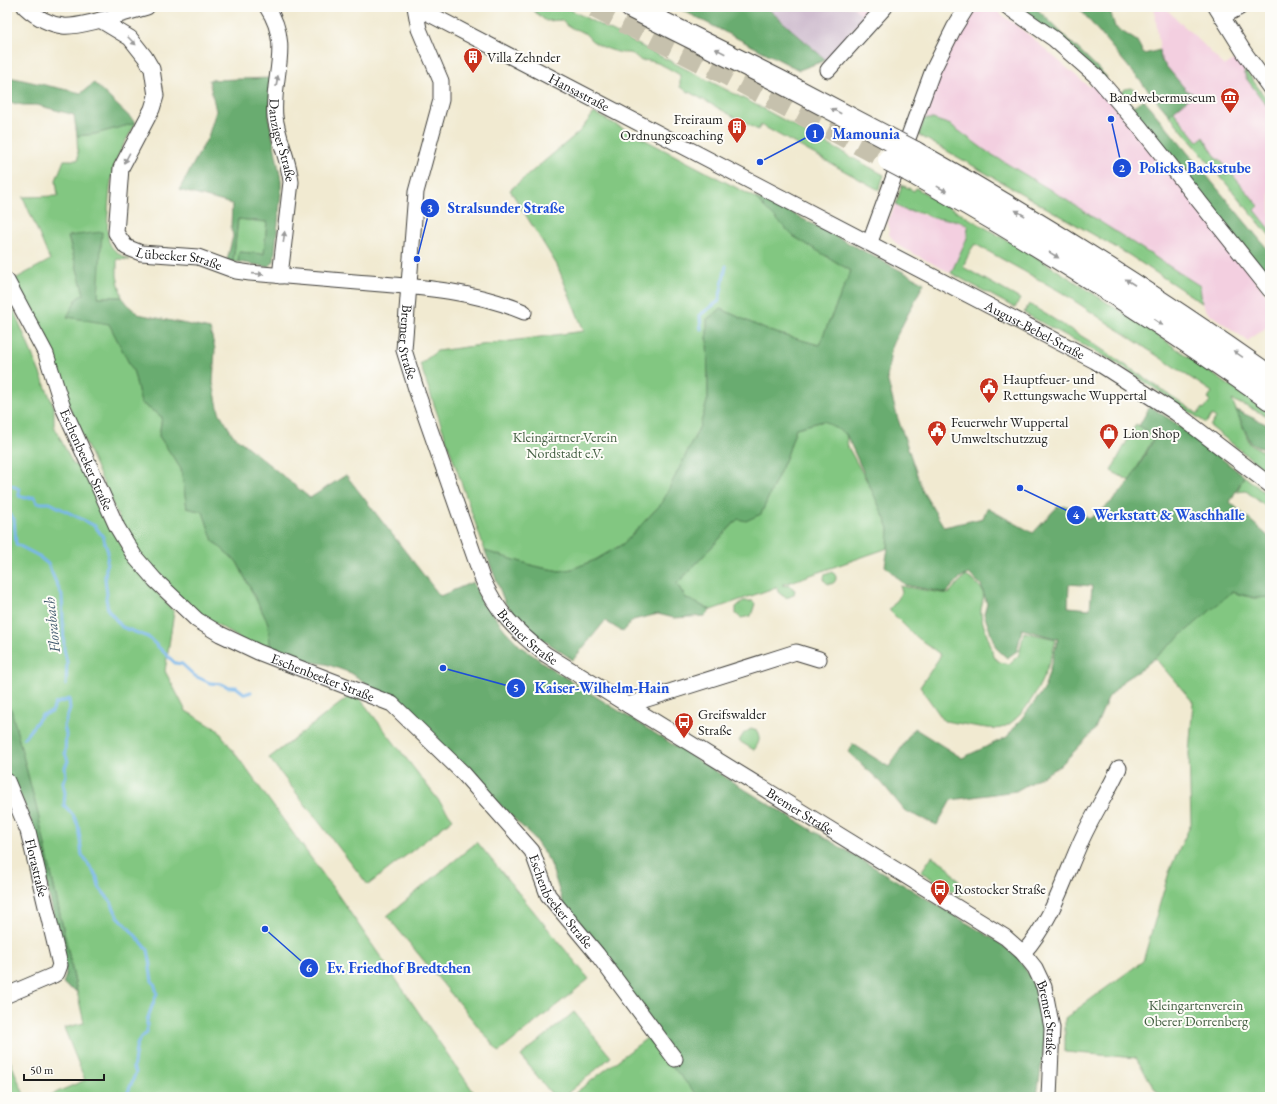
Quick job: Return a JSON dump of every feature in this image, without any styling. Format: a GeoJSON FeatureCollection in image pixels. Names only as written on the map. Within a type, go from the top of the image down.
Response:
{"type":"FeatureCollection","features":[{"type":"Feature","properties":{"kind":"highway"},"geometry":{"type":"LineString","coordinates":[[631,7],[779,81],[901,156],[972,206],[1090,277],[1270,399]]}},
{"type":"Feature","properties":{"kind":"highway"},"geometry":{"type":"LineString","coordinates":[[901,156],[1022,214],[1098,260],[1270,377]]}},
{"type":"Feature","properties":{"kind":"street"},"geometry":{"type":"LineString","coordinates":[[25,7],[35,16],[48,23],[64,26],[100,20],[147,7]]}},
{"type":"Feature","properties":{"kind":"street","name":"Danziger Straße"},"geometry":{"type":"LineString","coordinates":[[267,7],[273,18],[279,40],[280,62],[276,91],[275,117],[290,171],[291,182],[280,276]]}},
{"type":"Feature","properties":{"kind":"street","name":"Hansastraße"},"geometry":{"type":"LineString","coordinates":[[415,7],[870,242]]}},
{"type":"Feature","properties":{"kind":"street","name":"Bremer Straße"},"geometry":{"type":"LineString","coordinates":[[415,7],[419,28],[441,81],[441,100],[416,192],[404,340],[406,359],[487,590],[501,613],[522,636],[545,654],[1005,937],[1023,953],[1035,968],[1044,987],[1052,1028],[1048,1097]]}},
{"type":"Feature","properties":{"kind":"street"},"geometry":{"type":"LineString","coordinates":[[828,70],[885,7]]}},
{"type":"Feature","properties":{"kind":"street"},"geometry":{"type":"LineString","coordinates":[[870,242],[933,70],[954,28],[968,7]]}},
{"type":"Feature","properties":{"kind":"street"},"geometry":{"type":"LineString","coordinates":[[1008,7],[1054,38],[1095,75],[1139,126],[1270,290]]}},
{"type":"Feature","properties":{"kind":"street"},"geometry":{"type":"LineString","coordinates":[[1240,7],[1219,12],[1244,52],[1270,88]]}},
{"type":"Feature","properties":{"kind":"street","name":"Lübecker Straße"},"geometry":{"type":"LineString","coordinates":[[100,20],[130,38],[145,57],[152,69],[156,96],[152,109],[121,168],[116,233],[126,247],[141,253],[198,257],[236,271],[408,286],[464,294],[509,305],[524,312]]}},
{"type":"Feature","properties":{"kind":"street","name":"August-Bebel-Straße"},"geometry":{"type":"LineString","coordinates":[[870,242],[1115,373],[1182,416],[1270,485]]}},
{"type":"Feature","properties":{"kind":"street","name":"Eschenbeeker Straße"},"geometry":{"type":"LineString","coordinates":[[7,281],[46,354],[62,405],[117,527],[135,557],[155,580],[196,620],[220,634],[258,652],[392,704],[463,774],[532,851],[548,894],[597,954],[675,1059]]}},
{"type":"Feature","properties":{"kind":"street"},"geometry":{"type":"LineString","coordinates":[[628,705],[796,652],[819,659]]}},
{"type":"Feature","properties":{"kind":"street"},"geometry":{"type":"LineString","coordinates":[[1023,953],[1057,901],[1082,838],[1103,796],[1114,781],[1119,768]]}},
{"type":"Feature","properties":{"kind":"street","name":"Florastraße"},"geometry":{"type":"LineString","coordinates":[[7,781],[28,831],[60,965],[57,973],[7,995]]}},
{"type":"Feature","properties":{"kind":"shaded area"},"geometry":{"type":"Polygon","coordinates":[[[766,7],[853,7],[864,17],[826,60],[766,7]]]}},
{"type":"Feature","properties":{"kind":"shaded area"},"geometry":{"type":"Polygon","coordinates":[[[853,7],[873,7],[864,17],[853,7]]]}},
{"type":"Feature","properties":{"kind":"shaded area"},"geometry":{"type":"Polygon","coordinates":[[[978,7],[990,7],[997,11],[1029,35],[1089,87],[1093,81],[1199,208],[1270,299],[1270,323],[1261,332],[1253,336],[1248,341],[1206,311],[1202,303],[1200,286],[1054,192],[986,151],[951,125],[924,119],[944,62],[978,7]]]}},
{"type":"Feature","properties":{"kind":"shaded area"},"geometry":{"type":"Polygon","coordinates":[[[1154,7],[1164,7],[1224,66],[1237,58],[1270,104],[1270,236],[1110,44],[1137,41],[1144,54],[1160,50],[1154,7]]]}},
{"type":"Feature","properties":{"kind":"shaded area"},"geometry":{"type":"Polygon","coordinates":[[[896,204],[899,208],[933,218],[959,220],[968,226],[967,238],[951,273],[899,246],[894,241],[889,234],[888,221],[896,204]]]}},
{"type":"Feature","properties":{"kind":"green space"},"geometry":{"type":"Polygon","coordinates":[[[532,7],[565,7],[760,107],[884,175],[879,190],[761,125],[758,130],[680,87],[680,75],[666,67],[651,61],[641,61],[630,53],[618,52],[602,47],[591,40],[585,33],[569,27],[562,20],[546,21],[535,12],[532,7]]]}},
{"type":"Feature","properties":{"kind":"green space"},"geometry":{"type":"Polygon","coordinates":[[[676,7],[766,7],[826,60],[799,70],[676,7]]]}},
{"type":"Feature","properties":{"kind":"green space"},"geometry":{"type":"Polygon","coordinates":[[[1015,7],[1035,7],[1107,77],[1104,80],[1015,7]]]}},
{"type":"Feature","properties":{"kind":"green space"},"geometry":{"type":"Polygon","coordinates":[[[1078,7],[1109,7],[1115,27],[1137,41],[1144,54],[1160,50],[1161,60],[1187,91],[1194,94],[1169,115],[1078,7]]]}},
{"type":"Feature","properties":{"kind":"green space"},"geometry":{"type":"Polygon","coordinates":[[[1244,68],[1270,104],[1270,110],[1246,78],[1244,68]]]}},
{"type":"Feature","properties":{"kind":"green space"},"geometry":{"type":"Polygon","coordinates":[[[7,75],[9,77],[81,93],[94,83],[136,123],[95,134],[77,136],[74,115],[37,105],[23,105],[7,102],[7,75]]]}},
{"type":"Feature","properties":{"kind":"green space"},"geometry":{"type":"Polygon","coordinates":[[[272,78],[269,119],[281,180],[281,193],[274,262],[268,267],[238,262],[239,252],[264,254],[267,222],[238,219],[233,262],[227,260],[233,236],[231,227],[232,204],[179,190],[208,137],[216,111],[209,80],[272,78]]]}},
{"type":"Feature","properties":{"kind":"green space"},"geometry":{"type":"Polygon","coordinates":[[[1130,88],[1135,90],[1126,98],[1133,107],[1131,109],[1121,94],[1125,89],[1130,88]]]}},
{"type":"Feature","properties":{"kind":"green space"},"geometry":{"type":"Polygon","coordinates":[[[1143,99],[1270,252],[1270,281],[1131,109],[1143,99]]]}},
{"type":"Feature","properties":{"kind":"green space"},"geometry":{"type":"Polygon","coordinates":[[[1173,111],[1198,141],[1203,137],[1218,160],[1220,159],[1224,165],[1221,168],[1226,175],[1230,172],[1259,206],[1255,210],[1270,229],[1270,236],[1169,115],[1173,111]]]}},
{"type":"Feature","properties":{"kind":"green space","name":"Kleingärtner-Verein Nordstadt e.V."},"geometry":{"type":"Polygon","coordinates":[[[594,113],[754,197],[793,236],[851,271],[819,345],[769,331],[721,309],[707,319],[708,398],[700,426],[662,503],[623,544],[595,560],[572,569],[560,571],[538,567],[485,551],[420,364],[437,351],[584,331],[557,265],[510,190],[579,132],[594,113]]]}},
{"type":"Feature","properties":{"kind":"green space"},"geometry":{"type":"Polygon","coordinates":[[[924,119],[933,119],[951,125],[986,151],[1054,192],[1200,286],[1202,303],[1129,255],[919,135],[924,119]]]}},
{"type":"Feature","properties":{"kind":"green space"},"geometry":{"type":"Polygon","coordinates":[[[136,123],[116,161],[111,181],[109,202],[108,232],[110,245],[122,256],[130,260],[117,259],[117,276],[122,297],[97,297],[68,237],[84,294],[109,323],[134,373],[141,403],[162,417],[159,436],[181,469],[187,508],[203,512],[213,541],[237,562],[268,623],[271,653],[242,640],[180,601],[131,545],[13,280],[50,260],[23,197],[58,196],[56,180],[64,160],[78,160],[77,136],[95,134],[136,123]]]}},
{"type":"Feature","properties":{"kind":"green space"},"geometry":{"type":"Polygon","coordinates":[[[902,185],[914,191],[916,188],[1031,254],[1160,337],[1270,414],[1270,417],[1232,400],[1250,444],[1270,455],[1270,474],[1210,426],[1216,418],[1212,415],[1206,423],[1115,362],[1024,313],[1029,304],[1088,340],[1198,414],[1202,408],[1204,409],[1210,401],[1208,399],[1212,392],[1061,292],[975,244],[963,267],[1020,299],[1015,308],[951,273],[967,238],[968,226],[955,220],[934,218],[901,208],[896,204],[902,185]]]}},
{"type":"Feature","properties":{"kind":"green space"},"geometry":{"type":"Polygon","coordinates":[[[754,197],[790,212],[924,283],[892,345],[887,378],[897,416],[923,492],[944,527],[983,518],[987,508],[1033,533],[1057,507],[1067,506],[1074,508],[1089,519],[1121,492],[1136,471],[1156,435],[1139,426],[1150,406],[1184,429],[1244,476],[1230,502],[1270,538],[1270,597],[1255,598],[1232,592],[1143,668],[1124,680],[1108,698],[1094,731],[1060,766],[1016,791],[951,800],[937,825],[905,811],[882,783],[848,752],[853,744],[889,767],[914,728],[962,758],[1007,737],[1044,690],[1058,639],[1022,629],[1017,651],[1007,658],[996,648],[984,614],[987,604],[981,585],[969,574],[961,577],[946,593],[905,585],[885,566],[889,528],[846,434],[824,421],[796,428],[787,456],[761,514],[746,521],[738,519],[677,584],[686,598],[711,610],[705,616],[674,618],[658,614],[633,620],[623,632],[605,621],[573,660],[526,628],[505,603],[485,551],[538,567],[560,571],[572,569],[595,560],[623,544],[662,503],[700,426],[708,398],[707,319],[721,309],[769,331],[819,345],[851,271],[793,236],[754,197]],[[1069,584],[1068,607],[1090,609],[1092,586],[1069,584]]]}},
{"type":"Feature","properties":{"kind":"green space"},"geometry":{"type":"Polygon","coordinates":[[[238,219],[267,222],[264,254],[240,252],[238,262],[233,262],[238,219]]]}},
{"type":"Feature","properties":{"kind":"green space"},"geometry":{"type":"Polygon","coordinates":[[[102,232],[98,297],[122,297],[138,314],[210,329],[215,349],[213,383],[219,412],[233,435],[310,498],[346,475],[440,596],[473,582],[483,604],[490,610],[504,629],[521,647],[555,671],[757,797],[997,941],[1018,957],[1038,990],[1046,1032],[1037,1097],[699,1097],[647,1038],[565,909],[550,862],[533,837],[396,704],[351,673],[326,664],[292,660],[271,653],[268,623],[237,562],[213,541],[203,512],[187,508],[181,469],[159,436],[162,417],[141,403],[134,373],[109,324],[67,317],[77,298],[84,294],[68,236],[102,232]]]}},
{"type":"Feature","properties":{"kind":"green space"},"geometry":{"type":"Polygon","coordinates":[[[8,296],[54,407],[54,426],[73,464],[85,470],[129,561],[174,612],[165,671],[186,711],[218,730],[338,895],[477,1097],[46,1097],[85,1080],[64,1028],[84,1023],[38,814],[11,709],[7,707],[8,296]]]}},
{"type":"Feature","properties":{"kind":"green space"},"geometry":{"type":"Polygon","coordinates":[[[1236,410],[1270,426],[1270,452],[1251,443],[1236,410]]]}},
{"type":"Feature","properties":{"kind":"green space"},"geometry":{"type":"Polygon","coordinates":[[[824,421],[846,434],[848,447],[873,492],[889,528],[888,548],[782,585],[790,586],[795,590],[794,594],[789,597],[780,594],[777,587],[711,610],[686,598],[677,584],[738,519],[761,514],[787,456],[796,428],[824,421]]]}},
{"type":"Feature","properties":{"kind":"green space"},"geometry":{"type":"Polygon","coordinates":[[[1136,424],[1155,435],[1130,481],[1111,471],[1136,424]]]}},
{"type":"Feature","properties":{"kind":"green space"},"geometry":{"type":"Polygon","coordinates":[[[1244,476],[1270,497],[1270,510],[1246,491],[1237,492],[1244,476]]]}},
{"type":"Feature","properties":{"kind":"green space"},"geometry":{"type":"Polygon","coordinates":[[[828,572],[832,572],[836,578],[832,584],[828,584],[824,580],[824,576],[828,572]]]}},
{"type":"Feature","properties":{"kind":"green space"},"geometry":{"type":"Polygon","coordinates":[[[965,576],[976,582],[983,592],[981,611],[982,620],[991,646],[993,657],[1000,662],[1009,664],[1019,655],[1024,632],[1056,639],[1044,676],[1029,703],[1021,714],[1011,723],[997,729],[944,721],[920,687],[941,655],[914,635],[889,610],[898,599],[902,591],[900,586],[948,594],[965,576]]]}},
{"type":"Feature","properties":{"kind":"green space","name":"Kleingartenverein Oberer Dorrenberg"},"geometry":{"type":"Polygon","coordinates":[[[1231,592],[1254,598],[1270,597],[1270,1097],[1164,1097],[1156,1091],[1136,1058],[1065,1052],[1065,1018],[1143,961],[1170,869],[1191,824],[1189,753],[1193,702],[1154,657],[1231,592]]]}},
{"type":"Feature","properties":{"kind":"green space"},"geometry":{"type":"Polygon","coordinates":[[[743,601],[753,601],[755,604],[751,616],[741,618],[736,614],[736,607],[743,601]]]}},
{"type":"Feature","properties":{"kind":"green space"},"geometry":{"type":"Polygon","coordinates":[[[355,692],[453,819],[368,885],[269,758],[355,692]]]}},
{"type":"Feature","properties":{"kind":"green space"},"geometry":{"type":"Polygon","coordinates":[[[7,707],[11,709],[38,814],[77,992],[63,984],[66,974],[35,830],[15,783],[10,809],[7,811],[7,707]]]}},
{"type":"Feature","properties":{"kind":"green space"},"geometry":{"type":"Polygon","coordinates":[[[751,729],[757,731],[759,736],[758,743],[754,750],[739,741],[744,733],[751,729]]]}},
{"type":"Feature","properties":{"kind":"green space"},"geometry":{"type":"Polygon","coordinates":[[[477,842],[589,979],[499,1052],[387,916],[477,842]]]}},
{"type":"Feature","properties":{"kind":"green space"},"geometry":{"type":"Polygon","coordinates":[[[932,856],[946,865],[964,888],[960,896],[921,872],[932,856]]]}},
{"type":"Feature","properties":{"kind":"green space"},"geometry":{"type":"Polygon","coordinates":[[[574,1012],[611,1057],[563,1097],[554,1097],[521,1056],[574,1012]]]}},
{"type":"Feature","properties":{"kind":"green space"},"geometry":{"type":"Polygon","coordinates":[[[647,1038],[699,1097],[570,1097],[647,1038]]]}},
{"type":"Feature","properties":{"kind":"green space"},"geometry":{"type":"Polygon","coordinates":[[[7,1053],[25,1097],[7,1097],[7,1053]]]}},
{"type":"Feature","properties":{"kind":"waterway"},"geometry":{"type":"LineString","coordinates":[[701,329],[700,315],[719,301],[726,266]]}},
{"type":"Feature","properties":{"kind":"waterway"},"geometry":{"type":"LineString","coordinates":[[7,483],[19,489],[19,496],[26,498],[35,497],[37,503],[50,503],[95,526],[103,537],[108,552],[105,578],[108,610],[122,627],[148,637],[175,663],[182,664],[195,676],[210,683],[222,684],[228,687],[236,687],[245,694],[251,692]]}},
{"type":"Feature","properties":{"kind":"waterway","name":"Florabach"},"geometry":{"type":"LineString","coordinates":[[7,512],[14,519],[16,544],[37,555],[48,564],[62,596],[64,649],[67,662],[66,685]]}},
{"type":"Feature","properties":{"kind":"waterway"},"geometry":{"type":"LineString","coordinates":[[24,738],[42,715],[52,712],[55,704],[69,699],[70,709],[64,726],[66,734],[65,753],[68,761],[65,767],[66,776],[63,782],[65,793],[64,805],[73,815],[78,825],[82,855],[97,877],[99,887],[111,902],[117,915],[148,950],[152,981],[157,993],[147,1020],[147,1033],[142,1037],[137,1045],[133,1068],[136,1072],[126,1097]]}},
{"type":"Feature","properties":{"kind":"tunnel"},"geometry":{"type":"LineString","coordinates":[[594,7],[728,75],[889,160]]}},
{"type":"Feature","properties":{"kind":"place","name":"Villa Zehnder"},"geometry":{"type":"Point","coordinates":[473,74]}},
{"type":"Feature","properties":{"kind":"place","name":"Bandwebermuseum"},"geometry":{"type":"Point","coordinates":[1230,114]}},
{"type":"Feature","properties":{"kind":"place","name":"Policks Backstube"},"geometry":{"type":"Point","coordinates":[1111,119]}},
{"type":"Feature","properties":{"kind":"place","name":"Freiraum Ordnungscoaching"},"geometry":{"type":"Point","coordinates":[737,144]}},
{"type":"Feature","properties":{"kind":"place","name":"Mamounia"},"geometry":{"type":"Point","coordinates":[760,162]}},
{"type":"Feature","properties":{"kind":"place","name":"Stralsunder Straße"},"geometry":{"type":"Point","coordinates":[417,259]}},
{"type":"Feature","properties":{"kind":"place","name":"Hauptfeuer- und Rettungswache Wuppertal"},"geometry":{"type":"Point","coordinates":[989,404]}},
{"type":"Feature","properties":{"kind":"place","name":"Feuerwehr Wuppertal Umweltschutzzug"},"geometry":{"type":"Point","coordinates":[937,447]}},
{"type":"Feature","properties":{"kind":"place","name":"Lion Shop"},"geometry":{"type":"Point","coordinates":[1109,450]}},
{"type":"Feature","properties":{"kind":"place","name":"Werkstatt & Waschhalle"},"geometry":{"type":"Point","coordinates":[1020,488]}},
{"type":"Feature","properties":{"kind":"place","name":"Kaiser-Wilhelm-Hain"},"geometry":{"type":"Point","coordinates":[443,668]}},
{"type":"Feature","properties":{"kind":"place","name":"Greifswalder Straße"},"geometry":{"type":"Point","coordinates":[684,739]}},
{"type":"Feature","properties":{"kind":"place","name":"Rostocker Straße"},"geometry":{"type":"Point","coordinates":[940,906]}},
{"type":"Feature","properties":{"kind":"place","name":"Ev. Friedhof Bredtchen"},"geometry":{"type":"Point","coordinates":[265,929]}}]}
